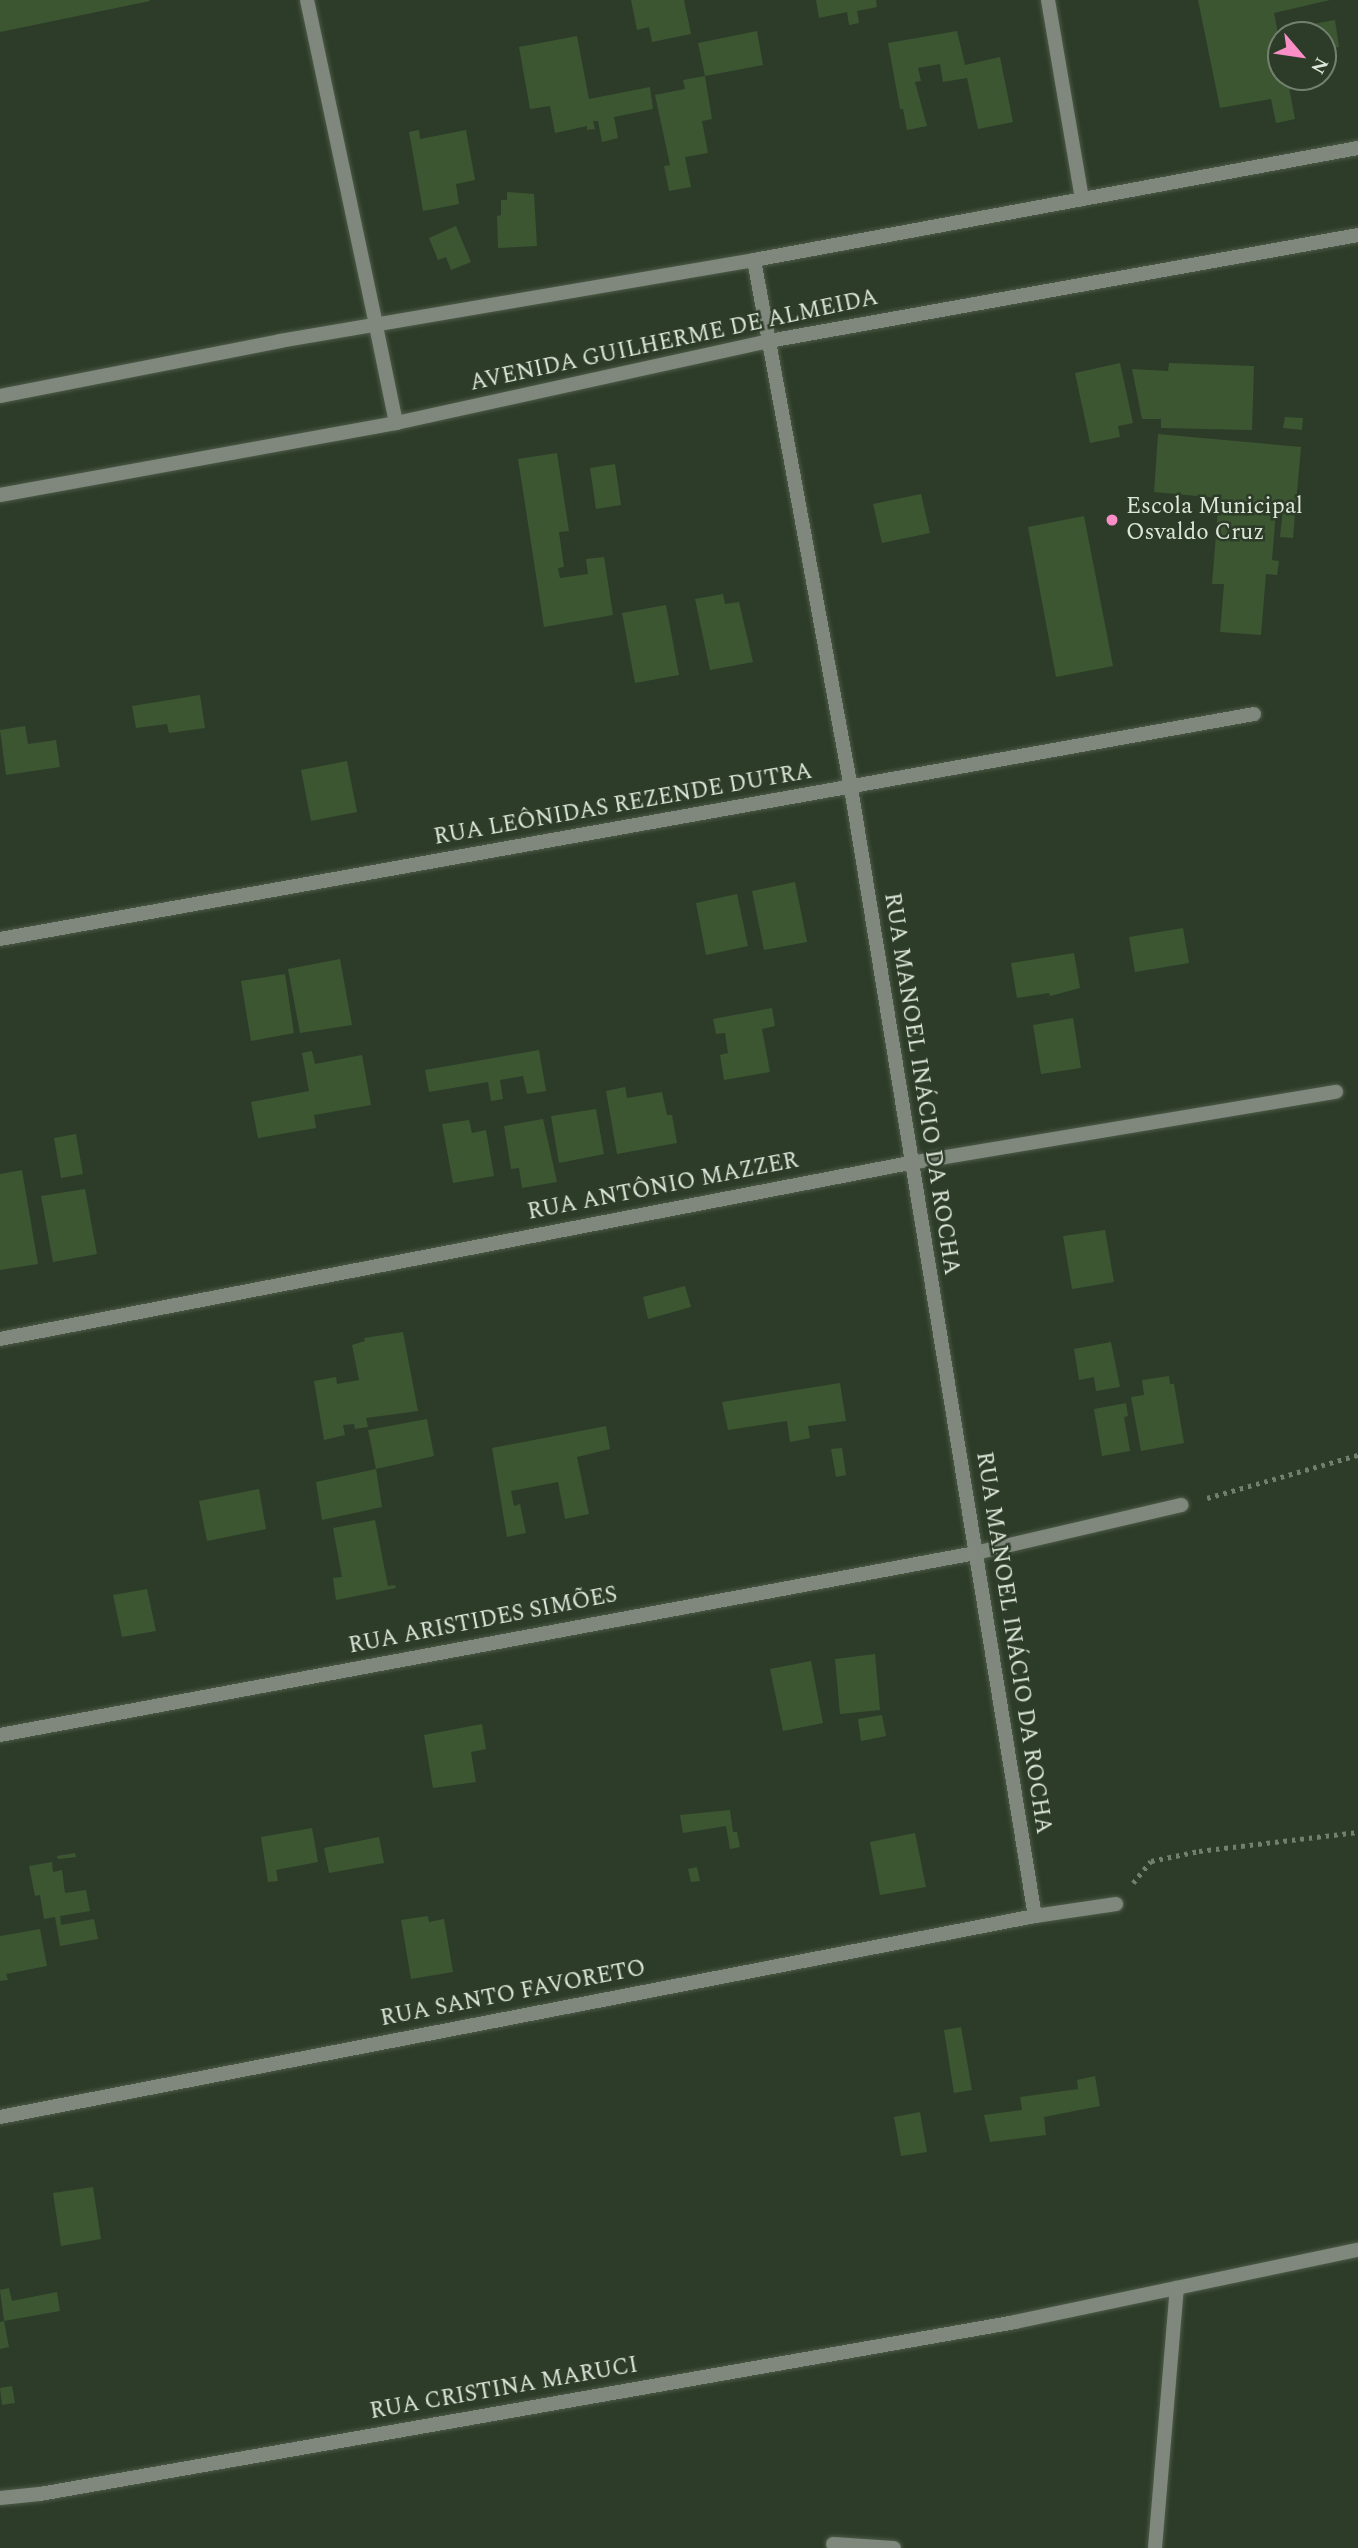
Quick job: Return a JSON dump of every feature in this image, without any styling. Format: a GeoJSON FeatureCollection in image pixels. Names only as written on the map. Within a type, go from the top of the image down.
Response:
{"type":"FeatureCollection","features":[{"type":"Feature","properties":{"kind":"street"},"geometry":{"type":"LineString","coordinates":[[307,0],[396,423]]}},
{"type":"Feature","properties":{"kind":"street"},"geometry":{"type":"LineString","coordinates":[[1048,0],[1082,199]]}},
{"type":"Feature","properties":{"kind":"street"},"geometry":{"type":"LineString","coordinates":[[0,396],[281,341],[754,260],[1358,148]]}},
{"type":"Feature","properties":{"kind":"street","name":"AVENIDA GUILHERME DE ALMEIDA"},"geometry":{"type":"LineString","coordinates":[[0,495],[396,423],[769,341],[1358,234]]}},
{"type":"Feature","properties":{"kind":"street","name":"RUA MANOEL INÁCIO DA ROCHA"},"geometry":{"type":"LineString","coordinates":[[754,260],[850,788],[1035,1916]]}},
{"type":"Feature","properties":{"kind":"street","name":"RUA LEÔNIDAS REZENDE DUTRA"},"geometry":{"type":"LineString","coordinates":[[0,939],[1254,714]]}},
{"type":"Feature","properties":{"kind":"street","name":"RUA ANTÔNIO MAZZER"},"geometry":{"type":"LineString","coordinates":[[0,1339],[910,1163],[1336,1092]]}},
{"type":"Feature","properties":{"kind":"street","name":"RUA ARISTIDES SIMÕES"},"geometry":{"type":"LineString","coordinates":[[0,1735],[975,1553],[1182,1505]]}},
{"type":"Feature","properties":{"kind":"street","name":"RUA SANTO FAVORETO"},"geometry":{"type":"LineString","coordinates":[[0,2117],[1035,1916],[1116,1904]]}},
{"type":"Feature","properties":{"kind":"street","name":"RUA CRISTINA MARUCI"},"geometry":{"type":"LineString","coordinates":[[0,2498],[40,2494],[1015,2322],[1358,2250]]}},
{"type":"Feature","properties":{"kind":"street"},"geometry":{"type":"LineString","coordinates":[[1155,2548],[1177,2288]]}},
{"type":"Feature","properties":{"kind":"street"},"geometry":{"type":"LineString","coordinates":[[832,2544],[894,2548]]}},
{"type":"Feature","properties":{"kind":"path"},"geometry":{"type":"LineString","coordinates":[[1182,1505],[1358,1455]]}},
{"type":"Feature","properties":{"kind":"path"},"geometry":{"type":"LineString","coordinates":[[1116,1904],[1151,1861],[1199,1851],[1358,1832]]}},
{"type":"Feature","properties":{"kind":"building"},"geometry":{"type":"Polygon","coordinates":[[[0,0],[150,0],[150,1],[0,32],[0,0]]]}},
{"type":"Feature","properties":{"kind":"building"},"geometry":{"type":"Polygon","coordinates":[[[631,0],[684,0],[691,34],[652,42],[649,27],[637,30],[631,0]]]}},
{"type":"Feature","properties":{"kind":"building"},"geometry":{"type":"Polygon","coordinates":[[[816,0],[876,0],[877,7],[857,11],[859,23],[849,25],[847,12],[819,18],[816,0]]]}},
{"type":"Feature","properties":{"kind":"building"},"geometry":{"type":"Polygon","coordinates":[[[1198,0],[1330,0],[1274,13],[1276,21],[1267,21],[1267,91],[1290,91],[1295,119],[1276,123],[1271,99],[1220,108],[1198,0]]]}},
{"type":"Feature","properties":{"kind":"building"},"geometry":{"type":"Polygon","coordinates":[[[757,31],[763,65],[705,76],[698,43],[757,31]]]}},
{"type":"Feature","properties":{"kind":"building"},"geometry":{"type":"Polygon","coordinates":[[[957,31],[965,65],[1000,57],[1013,122],[978,129],[967,78],[943,82],[940,64],[918,68],[921,81],[915,82],[927,126],[907,130],[903,109],[900,109],[888,43],[957,31]]]}},
{"type":"Feature","properties":{"kind":"building"},"geometry":{"type":"Polygon","coordinates":[[[577,36],[589,99],[650,87],[653,109],[614,117],[618,138],[602,142],[598,121],[593,121],[595,129],[587,130],[587,126],[555,133],[550,106],[530,109],[519,47],[577,36]]]}},
{"type":"Feature","properties":{"kind":"building"},"geometry":{"type":"Polygon","coordinates":[[[705,76],[712,119],[702,121],[708,153],[685,157],[691,187],[669,191],[664,166],[670,165],[655,95],[685,89],[683,80],[705,76]]]}},
{"type":"Feature","properties":{"kind":"building"},"geometry":{"type":"Polygon","coordinates":[[[419,130],[420,139],[466,130],[475,180],[456,184],[459,204],[423,211],[409,132],[419,130]]]}},
{"type":"Feature","properties":{"kind":"building"},"geometry":{"type":"Polygon","coordinates":[[[507,192],[534,194],[537,246],[498,248],[497,216],[501,215],[501,200],[507,200],[507,192]]]}},
{"type":"Feature","properties":{"kind":"building"},"geometry":{"type":"Polygon","coordinates":[[[456,226],[471,262],[451,270],[446,257],[438,260],[429,238],[456,226]]]}},
{"type":"Feature","properties":{"kind":"building"},"geometry":{"type":"Polygon","coordinates":[[[1120,363],[1133,423],[1118,426],[1120,437],[1090,443],[1075,373],[1120,363]]]}},
{"type":"Feature","properties":{"kind":"building"},"geometry":{"type":"Polygon","coordinates":[[[1169,363],[1254,366],[1252,430],[1161,428],[1161,419],[1142,419],[1132,369],[1168,371],[1169,363]]]}},
{"type":"Feature","properties":{"kind":"building"},"geometry":{"type":"Polygon","coordinates":[[[1285,417],[1303,418],[1302,430],[1283,428],[1285,417]]]}},
{"type":"Feature","properties":{"kind":"building"},"geometry":{"type":"Polygon","coordinates":[[[1158,434],[1301,447],[1293,538],[1280,537],[1284,500],[1277,499],[1272,560],[1279,561],[1277,575],[1266,574],[1261,635],[1220,632],[1224,584],[1212,584],[1219,498],[1154,492],[1158,434]]]}},
{"type":"Feature","properties":{"kind":"building"},"geometry":{"type":"Polygon","coordinates":[[[557,453],[569,531],[559,532],[564,567],[558,568],[560,578],[588,574],[586,559],[604,557],[613,615],[544,627],[518,459],[557,453]]]}},
{"type":"Feature","properties":{"kind":"building"},"geometry":{"type":"Polygon","coordinates":[[[615,464],[621,505],[596,509],[590,468],[615,464]]]}},
{"type":"Feature","properties":{"kind":"building"},"geometry":{"type":"Polygon","coordinates":[[[921,494],[930,533],[882,543],[873,504],[921,494]]]}},
{"type":"Feature","properties":{"kind":"building"},"geometry":{"type":"Polygon","coordinates":[[[1084,516],[1113,666],[1056,677],[1028,527],[1084,516]]]}},
{"type":"Feature","properties":{"kind":"building"},"geometry":{"type":"Polygon","coordinates":[[[723,594],[725,604],[739,602],[753,662],[710,670],[695,599],[723,594]]]}},
{"type":"Feature","properties":{"kind":"building"},"geometry":{"type":"Polygon","coordinates":[[[666,605],[679,675],[635,683],[622,613],[666,605]]]}},
{"type":"Feature","properties":{"kind":"building"},"geometry":{"type":"Polygon","coordinates":[[[200,695],[205,728],[169,733],[167,724],[136,728],[132,706],[200,695]]]}},
{"type":"Feature","properties":{"kind":"building"},"geometry":{"type":"Polygon","coordinates":[[[25,726],[28,744],[56,740],[60,767],[6,775],[0,730],[25,726]]]}},
{"type":"Feature","properties":{"kind":"building"},"geometry":{"type":"Polygon","coordinates":[[[347,761],[357,812],[311,821],[301,770],[347,761]]]}},
{"type":"Feature","properties":{"kind":"building"},"geometry":{"type":"Polygon","coordinates":[[[795,882],[807,942],[764,950],[752,891],[795,882]]]}},
{"type":"Feature","properties":{"kind":"building"},"geometry":{"type":"Polygon","coordinates":[[[737,894],[748,946],[706,955],[696,903],[737,894]]]}},
{"type":"Feature","properties":{"kind":"building"},"geometry":{"type":"Polygon","coordinates":[[[1183,928],[1189,963],[1135,972],[1129,937],[1183,928]]]}},
{"type":"Feature","properties":{"kind":"building"},"geometry":{"type":"Polygon","coordinates":[[[1074,953],[1080,988],[1050,996],[1049,993],[1017,998],[1011,963],[1074,953]]]}},
{"type":"Feature","properties":{"kind":"building"},"geometry":{"type":"Polygon","coordinates":[[[340,959],[352,1025],[300,1033],[288,969],[340,959]]]}},
{"type":"Feature","properties":{"kind":"building"},"geometry":{"type":"Polygon","coordinates":[[[285,974],[294,1033],[251,1041],[241,981],[285,974]]]}},
{"type":"Feature","properties":{"kind":"building"},"geometry":{"type":"Polygon","coordinates":[[[772,1008],[775,1026],[762,1029],[770,1072],[724,1080],[720,1055],[728,1053],[725,1033],[716,1034],[713,1019],[772,1008]]]}},
{"type":"Feature","properties":{"kind":"building"},"geometry":{"type":"Polygon","coordinates":[[[1073,1018],[1081,1068],[1041,1074],[1033,1025],[1073,1018]]]}},
{"type":"Feature","properties":{"kind":"building"},"geometry":{"type":"Polygon","coordinates":[[[539,1050],[546,1091],[527,1094],[523,1076],[500,1080],[503,1099],[491,1101],[488,1082],[429,1092],[425,1070],[539,1050]]]}},
{"type":"Feature","properties":{"kind":"building"},"geometry":{"type":"Polygon","coordinates":[[[312,1051],[315,1064],[362,1055],[371,1105],[314,1115],[316,1128],[258,1138],[251,1102],[309,1091],[302,1053],[312,1051]]]}},
{"type":"Feature","properties":{"kind":"building"},"geometry":{"type":"Polygon","coordinates":[[[625,1087],[627,1098],[662,1092],[667,1115],[672,1115],[677,1143],[617,1154],[606,1091],[625,1087]]]}},
{"type":"Feature","properties":{"kind":"building"},"geometry":{"type":"Polygon","coordinates":[[[596,1109],[604,1154],[559,1163],[551,1116],[596,1109]]]}},
{"type":"Feature","properties":{"kind":"building"},"geometry":{"type":"Polygon","coordinates":[[[543,1119],[557,1182],[522,1188],[519,1168],[511,1169],[504,1126],[543,1119]]]}},
{"type":"Feature","properties":{"kind":"building"},"geometry":{"type":"Polygon","coordinates":[[[469,1120],[472,1133],[486,1130],[494,1176],[453,1183],[442,1124],[469,1120]]]}},
{"type":"Feature","properties":{"kind":"building"},"geometry":{"type":"Polygon","coordinates":[[[76,1134],[83,1174],[61,1178],[54,1138],[76,1134]]]}},
{"type":"Feature","properties":{"kind":"building"},"geometry":{"type":"Polygon","coordinates":[[[22,1170],[38,1264],[0,1270],[0,1174],[22,1170]]]}},
{"type":"Feature","properties":{"kind":"building"},"geometry":{"type":"Polygon","coordinates":[[[85,1189],[97,1254],[53,1262],[41,1196],[85,1189]]]}},
{"type":"Feature","properties":{"kind":"building"},"geometry":{"type":"Polygon","coordinates":[[[1105,1230],[1114,1282],[1072,1289],[1063,1236],[1105,1230]]]}},
{"type":"Feature","properties":{"kind":"building"},"geometry":{"type":"Polygon","coordinates":[[[685,1286],[691,1307],[648,1319],[643,1297],[685,1286]]]}},
{"type":"Feature","properties":{"kind":"building"},"geometry":{"type":"Polygon","coordinates":[[[403,1332],[418,1411],[366,1418],[368,1427],[355,1429],[354,1424],[343,1425],[345,1435],[324,1440],[314,1381],[336,1377],[337,1384],[359,1380],[352,1345],[365,1341],[364,1338],[403,1332]]]}},
{"type":"Feature","properties":{"kind":"building"},"geometry":{"type":"Polygon","coordinates":[[[1111,1342],[1120,1387],[1096,1391],[1094,1377],[1079,1380],[1074,1349],[1111,1342]]]}},
{"type":"Feature","properties":{"kind":"building"},"geometry":{"type":"Polygon","coordinates":[[[1169,1376],[1170,1384],[1174,1384],[1184,1443],[1141,1451],[1131,1397],[1144,1395],[1142,1380],[1169,1376]]]}},
{"type":"Feature","properties":{"kind":"building"},"geometry":{"type":"Polygon","coordinates":[[[840,1383],[846,1421],[808,1426],[810,1438],[790,1442],[787,1421],[728,1430],[722,1402],[840,1383]]]}},
{"type":"Feature","properties":{"kind":"building"},"geometry":{"type":"Polygon","coordinates":[[[1126,1403],[1128,1416],[1124,1417],[1130,1451],[1102,1456],[1094,1409],[1126,1403]]]}},
{"type":"Feature","properties":{"kind":"building"},"geometry":{"type":"Polygon","coordinates":[[[427,1419],[434,1456],[376,1469],[368,1430],[427,1419]]]}},
{"type":"Feature","properties":{"kind":"building"},"geometry":{"type":"Polygon","coordinates":[[[606,1426],[610,1449],[577,1457],[589,1514],[565,1519],[558,1482],[511,1491],[514,1506],[520,1504],[526,1533],[507,1537],[492,1448],[606,1426]]]}},
{"type":"Feature","properties":{"kind":"building"},"geometry":{"type":"Polygon","coordinates":[[[842,1448],[846,1475],[836,1477],[831,1449],[842,1448]]]}},
{"type":"Feature","properties":{"kind":"building"},"geometry":{"type":"Polygon","coordinates":[[[376,1469],[382,1507],[322,1520],[316,1482],[376,1469]]]}},
{"type":"Feature","properties":{"kind":"building"},"geometry":{"type":"Polygon","coordinates":[[[259,1489],[266,1529],[207,1541],[199,1501],[259,1489]]]}},
{"type":"Feature","properties":{"kind":"building"},"geometry":{"type":"Polygon","coordinates":[[[375,1520],[388,1586],[395,1585],[396,1588],[336,1600],[333,1578],[342,1577],[333,1528],[375,1520]]]}},
{"type":"Feature","properties":{"kind":"building"},"geometry":{"type":"Polygon","coordinates":[[[147,1589],[156,1631],[122,1637],[113,1595],[147,1589]]]}},
{"type":"Feature","properties":{"kind":"building"},"geometry":{"type":"Polygon","coordinates":[[[875,1654],[880,1710],[840,1714],[835,1659],[875,1654]]]}},
{"type":"Feature","properties":{"kind":"building"},"geometry":{"type":"Polygon","coordinates":[[[811,1661],[823,1723],[783,1731],[770,1669],[811,1661]]]}},
{"type":"Feature","properties":{"kind":"building"},"geometry":{"type":"Polygon","coordinates":[[[882,1715],[886,1736],[861,1741],[858,1719],[882,1715]]]}},
{"type":"Feature","properties":{"kind":"building"},"geometry":{"type":"Polygon","coordinates":[[[482,1724],[486,1749],[471,1752],[476,1782],[433,1788],[424,1735],[482,1724]]]}},
{"type":"Feature","properties":{"kind":"building"},"geometry":{"type":"Polygon","coordinates":[[[730,1810],[733,1832],[737,1832],[740,1847],[730,1849],[726,1826],[683,1833],[680,1815],[730,1810]]]}},
{"type":"Feature","properties":{"kind":"building"},"geometry":{"type":"Polygon","coordinates":[[[312,1828],[318,1862],[276,1870],[278,1881],[268,1882],[261,1837],[312,1828]]]}},
{"type":"Feature","properties":{"kind":"building"},"geometry":{"type":"Polygon","coordinates":[[[915,1833],[926,1887],[880,1895],[870,1842],[915,1833]]]}},
{"type":"Feature","properties":{"kind":"building"},"geometry":{"type":"Polygon","coordinates":[[[379,1837],[384,1863],[329,1873],[324,1848],[379,1837]]]}},
{"type":"Feature","properties":{"kind":"building"},"geometry":{"type":"Polygon","coordinates":[[[75,1853],[76,1857],[58,1859],[57,1856],[75,1853]]]}},
{"type":"Feature","properties":{"kind":"building"},"geometry":{"type":"Polygon","coordinates":[[[52,1862],[53,1872],[62,1870],[65,1893],[86,1890],[90,1911],[60,1916],[61,1925],[94,1919],[98,1939],[60,1946],[55,1917],[44,1919],[40,1895],[35,1896],[29,1866],[52,1862]]]}},
{"type":"Feature","properties":{"kind":"building"},"geometry":{"type":"Polygon","coordinates":[[[697,1867],[700,1881],[691,1882],[688,1869],[697,1867]]]}},
{"type":"Feature","properties":{"kind":"building"},"geometry":{"type":"Polygon","coordinates":[[[428,1916],[429,1922],[444,1919],[453,1972],[411,1979],[401,1920],[428,1916]]]}},
{"type":"Feature","properties":{"kind":"building"},"geometry":{"type":"Polygon","coordinates":[[[40,1929],[47,1966],[6,1974],[8,1980],[0,1981],[0,1936],[40,1929]]]}},
{"type":"Feature","properties":{"kind":"building"},"geometry":{"type":"Polygon","coordinates":[[[961,2027],[972,2090],[954,2093],[944,2030],[961,2027]]]}},
{"type":"Feature","properties":{"kind":"building"},"geometry":{"type":"Polygon","coordinates":[[[1095,2076],[1100,2106],[1044,2117],[1046,2135],[990,2142],[984,2115],[1022,2110],[1020,2097],[1078,2089],[1077,2080],[1095,2076]]]}},
{"type":"Feature","properties":{"kind":"building"},"geometry":{"type":"Polygon","coordinates":[[[920,2112],[927,2152],[901,2156],[894,2117],[920,2112]]]}},
{"type":"Feature","properties":{"kind":"building"},"geometry":{"type":"Polygon","coordinates":[[[93,2187],[101,2239],[61,2246],[53,2193],[93,2187]]]}},
{"type":"Feature","properties":{"kind":"building"},"geometry":{"type":"Polygon","coordinates":[[[9,2288],[12,2301],[57,2292],[60,2311],[4,2321],[0,2290],[9,2288]]]}},
{"type":"Feature","properties":{"kind":"building"},"geometry":{"type":"Polygon","coordinates":[[[4,2321],[9,2347],[0,2349],[0,2322],[4,2321]]]}},
{"type":"Feature","properties":{"kind":"building"},"geometry":{"type":"Polygon","coordinates":[[[12,2386],[15,2403],[2,2405],[0,2388],[12,2386]]]}},
{"type":"Feature","properties":{"kind":"place","name":"Escola Municipal Osvaldo Cruz"},"geometry":{"type":"Point","coordinates":[1112,520]}}]}
